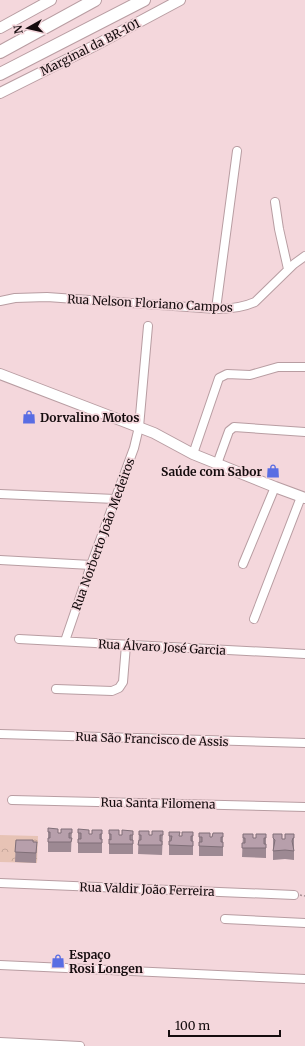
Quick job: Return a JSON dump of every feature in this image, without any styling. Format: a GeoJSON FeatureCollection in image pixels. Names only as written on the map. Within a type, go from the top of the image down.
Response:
{"type":"FeatureCollection","features":[{"type":"Feature","properties":{"kind":"highway"},"geometry":{"type":"LineString","coordinates":[[0,52],[95,0]]}},
{"type":"Feature","properties":{"kind":"highway"},"geometry":{"type":"LineString","coordinates":[[0,74],[144,0]]}},
{"type":"Feature","properties":{"kind":"main road"},"geometry":{"type":"LineString","coordinates":[[0,28],[51,0]]}},
{"type":"Feature","properties":{"kind":"main road","name":"Marginal da BR-101"},"geometry":{"type":"LineString","coordinates":[[0,93],[94,46],[180,0]]}},
{"type":"Feature","properties":{"kind":"main road"},"geometry":{"type":"LineString","coordinates":[[0,374],[154,433],[193,454],[275,488],[303,497]]}},
{"type":"Feature","properties":{"kind":"street"},"geometry":{"type":"LineString","coordinates":[[216,309],[237,151]]}},
{"type":"Feature","properties":{"kind":"street"},"geometry":{"type":"LineString","coordinates":[[275,202],[279,229],[288,269]]}},
{"type":"Feature","properties":{"kind":"street","name":"Rua Nelson Floriano Campos"},"geometry":{"type":"LineString","coordinates":[[0,301],[15,298],[47,297],[216,309],[240,308],[255,302],[270,289],[288,269],[305,256]]}},
{"type":"Feature","properties":{"kind":"street","name":"Rua Norberto João Medeiros"},"geometry":{"type":"LineString","coordinates":[[65,641],[134,448],[139,427],[148,326]]}},
{"type":"Feature","properties":{"kind":"street"},"geometry":{"type":"LineString","coordinates":[[193,454],[220,378],[227,374],[250,375],[278,367],[305,367]]}},
{"type":"Feature","properties":{"kind":"street"},"geometry":{"type":"LineString","coordinates":[[217,464],[229,431],[234,427],[305,432]]}},
{"type":"Feature","properties":{"kind":"street"},"geometry":{"type":"LineString","coordinates":[[243,564],[275,488]]}},
{"type":"Feature","properties":{"kind":"street"},"geometry":{"type":"LineString","coordinates":[[0,494],[115,499]]}},
{"type":"Feature","properties":{"kind":"street"},"geometry":{"type":"LineString","coordinates":[[254,618],[303,497]]}},
{"type":"Feature","properties":{"kind":"street"},"geometry":{"type":"LineString","coordinates":[[0,560],[91,565]]}},
{"type":"Feature","properties":{"kind":"street","name":"Rua Álvaro José Garcia"},"geometry":{"type":"LineString","coordinates":[[19,639],[305,654]]}},
{"type":"Feature","properties":{"kind":"street"},"geometry":{"type":"LineString","coordinates":[[56,690],[112,691],[119,688],[123,682],[126,645]]}},
{"type":"Feature","properties":{"kind":"street","name":"Rua São Francisco de Assis"},"geometry":{"type":"LineString","coordinates":[[0,734],[305,743]]}},
{"type":"Feature","properties":{"kind":"street","name":"Rua Santa Filomena"},"geometry":{"type":"LineString","coordinates":[[12,800],[305,807]]}},
{"type":"Feature","properties":{"kind":"street","name":"Rua Valdir João Ferreira"},"geometry":{"type":"LineString","coordinates":[[0,883],[294,895]]}},
{"type":"Feature","properties":{"kind":"street"},"geometry":{"type":"LineString","coordinates":[[225,919],[305,923]]}},
{"type":"Feature","properties":{"kind":"street"},"geometry":{"type":"LineString","coordinates":[[0,965],[305,979]]}},
{"type":"Feature","properties":{"kind":"street"},"geometry":{"type":"LineString","coordinates":[[0,1042],[80,1046]]}},
{"type":"Feature","properties":{"kind":"green space"},"geometry":{"type":"Polygon","coordinates":[[[0,835],[38,836],[37,863],[0,862],[0,835]]]}},
{"type":"Feature","properties":{"kind":"green space"},"geometry":{"type":"Polygon","coordinates":[[[1,836],[20,837],[20,847],[1,846],[1,836]]]}},
{"type":"Feature","properties":{"kind":"building"},"geometry":{"type":"Polygon","coordinates":[[[48,828],[58,829],[58,833],[61,833],[61,829],[72,829],[72,833],[69,833],[69,838],[72,838],[71,842],[48,842],[50,832],[48,832],[48,828]]]}},
{"type":"Feature","properties":{"kind":"building"},"geometry":{"type":"Polygon","coordinates":[[[78,829],[89,830],[89,834],[92,834],[92,830],[102,830],[100,839],[102,839],[102,843],[78,843],[78,839],[81,839],[81,833],[78,833],[78,829]]]}},
{"type":"Feature","properties":{"kind":"building"},"geometry":{"type":"Polygon","coordinates":[[[109,830],[119,830],[119,835],[122,835],[122,830],[133,831],[133,835],[130,835],[130,840],[133,840],[133,844],[109,844],[111,834],[109,834],[109,830]]]}},
{"type":"Feature","properties":{"kind":"building"},"geometry":{"type":"Polygon","coordinates":[[[139,831],[149,831],[149,835],[152,835],[152,831],[163,831],[163,835],[160,835],[162,845],[138,845],[139,840],[141,840],[139,831]]]}},
{"type":"Feature","properties":{"kind":"building"},"geometry":{"type":"Polygon","coordinates":[[[169,832],[180,832],[179,836],[182,836],[182,832],[193,832],[191,841],[193,841],[193,846],[169,845],[169,841],[171,841],[172,836],[169,836],[169,832]]]}},
{"type":"Feature","properties":{"kind":"building"},"geometry":{"type":"Polygon","coordinates":[[[199,833],[210,833],[210,837],[212,837],[213,833],[223,833],[221,842],[223,842],[223,847],[199,846],[199,842],[202,842],[202,837],[199,837],[199,833]]]}},
{"type":"Feature","properties":{"kind":"building"},"geometry":{"type":"Polygon","coordinates":[[[243,834],[253,834],[253,838],[256,838],[256,834],[266,834],[264,844],[266,844],[266,848],[242,848],[242,843],[245,843],[243,834]]]}},
{"type":"Feature","properties":{"kind":"building"},"geometry":{"type":"Polygon","coordinates":[[[273,834],[282,834],[282,839],[285,839],[285,834],[294,834],[292,841],[294,851],[273,851],[275,840],[273,838],[273,834]]]}},
{"type":"Feature","properties":{"kind":"building"},"geometry":{"type":"Polygon","coordinates":[[[16,840],[33,840],[33,842],[37,842],[36,853],[15,852],[16,840]]]}},
{"type":"Feature","properties":{"kind":"place","name":"Dorvalino Motos"},"geometry":{"type":"Point","coordinates":[29,417]}},
{"type":"Feature","properties":{"kind":"place","name":"Saúde com Sabor"},"geometry":{"type":"Point","coordinates":[273,471]}},
{"type":"Feature","properties":{"kind":"place","name":"Espaço Rosi Longen"},"geometry":{"type":"Point","coordinates":[58,961]}}]}
